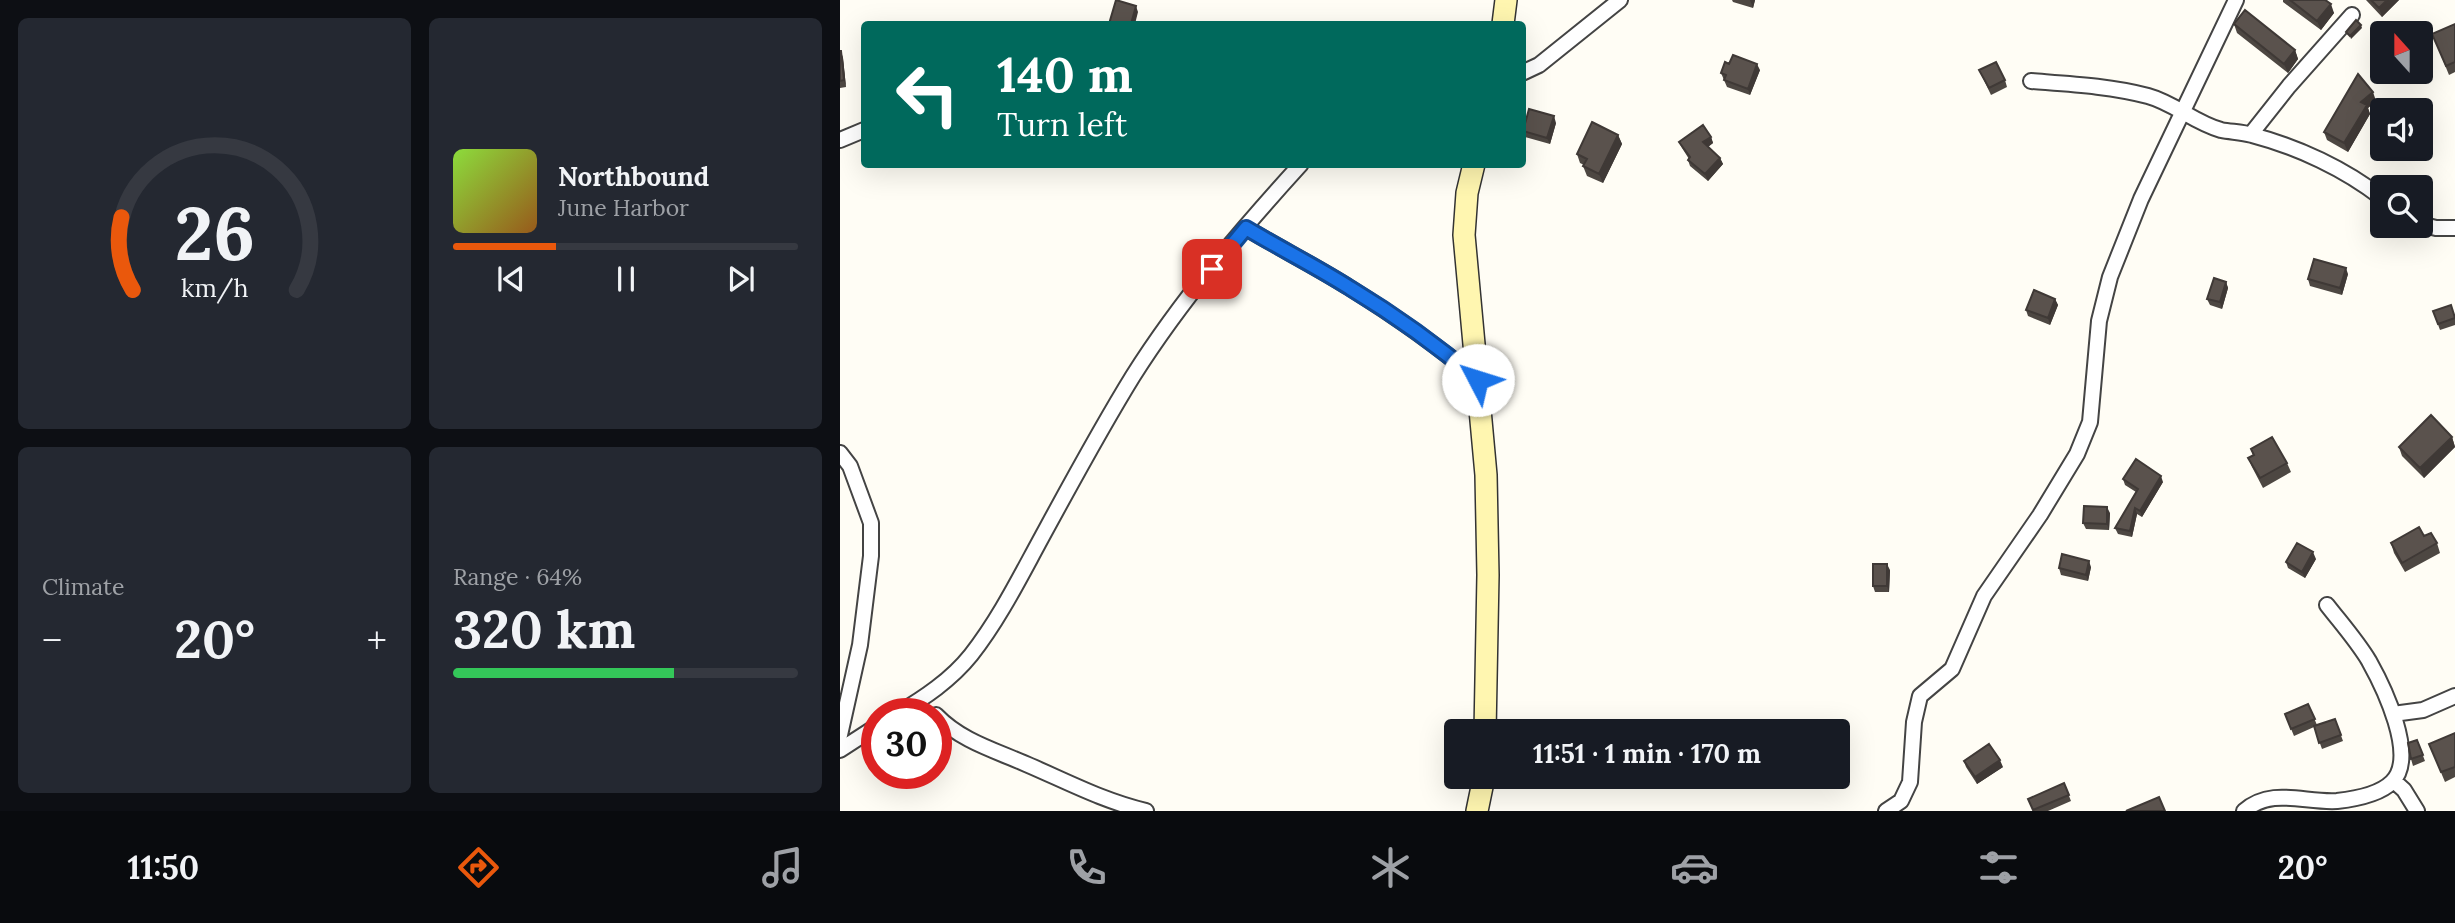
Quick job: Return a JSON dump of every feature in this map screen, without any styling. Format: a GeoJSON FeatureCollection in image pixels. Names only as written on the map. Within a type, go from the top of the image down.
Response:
{"type":"FeatureCollection","features":[{"type":"Feature","properties":{"kind":"main road"},"geometry":{"type":"LineString","coordinates":[[1503,21],[1506,0]]}},
{"type":"Feature","properties":{"kind":"main road"},"geometry":{"type":"LineString","coordinates":[[1473,168],[1467,193],[1464,235],[1486,475],[1488,562],[1485,719]]}},
{"type":"Feature","properties":{"kind":"main road"},"geometry":{"type":"LineString","coordinates":[[1477,811],[1482,789]]}},
{"type":"Feature","properties":{"kind":"street"},"geometry":{"type":"LineString","coordinates":[[1526,71],[1539,65],[1620,0]]}},
{"type":"Feature","properties":{"kind":"street"},"geometry":{"type":"LineString","coordinates":[[1886,811],[1901,801],[1910,782],[1914,722],[1920,696],[1952,669],[1984,596],[2040,515],[2077,454],[2090,422],[2099,321],[2110,277],[2141,199],[2236,0]]}},
{"type":"Feature","properties":{"kind":"street"},"geometry":{"type":"LineString","coordinates":[[2251,134],[2352,15]]}},
{"type":"Feature","properties":{"kind":"street"},"geometry":{"type":"LineString","coordinates":[[2031,80],[2149,96],[2221,130],[2251,134],[2333,167],[2358,179],[2370,188]]}},
{"type":"Feature","properties":{"kind":"street"},"geometry":{"type":"LineString","coordinates":[[840,140],[861,131]]}},
{"type":"Feature","properties":{"kind":"street"},"geometry":{"type":"LineString","coordinates":[[923,698],[970,656],[1010,596],[1134,375],[1170,323],[1298,168]]}},
{"type":"Feature","properties":{"kind":"street"},"geometry":{"type":"LineString","coordinates":[[2433,227],[2455,228]]}},
{"type":"Feature","properties":{"kind":"street"},"geometry":{"type":"LineString","coordinates":[[1246,228],[1377,305],[1446,353],[1478,380]]}},
{"type":"Feature","properties":{"kind":"street"},"geometry":{"type":"LineString","coordinates":[[840,453],[850,466],[871,523],[871,556],[860,645],[840,736]]}},
{"type":"Feature","properties":{"kind":"street"},"geometry":{"type":"LineString","coordinates":[[2244,811],[2266,798],[2294,797],[2334,801],[2356,798],[2378,791],[2394,781],[2400,768],[2402,743],[2393,714],[2369,661],[2327,605]]}},
{"type":"Feature","properties":{"kind":"street"},"geometry":{"type":"LineString","coordinates":[[2393,714],[2423,710],[2455,696]]}},
{"type":"Feature","properties":{"kind":"street"},"geometry":{"type":"LineString","coordinates":[[952,728],[970,740],[1096,797],[1146,811]]}},
{"type":"Feature","properties":{"kind":"street"},"geometry":{"type":"LineString","coordinates":[[840,750],[861,736]]}},
{"type":"Feature","properties":{"kind":"street"},"geometry":{"type":"LineString","coordinates":[[2394,781],[2404,790],[2417,811]]}},
{"type":"Feature","properties":{"kind":"building"},"geometry":{"type":"Polygon","coordinates":[[[1116,0],[1136,6],[1132,21],[1110,21],[1116,0]]]}},
{"type":"Feature","properties":{"kind":"building"},"geometry":{"type":"Polygon","coordinates":[[[2290,0],[2325,0],[2331,4],[2317,21],[2290,0]]]}},
{"type":"Feature","properties":{"kind":"building"},"geometry":{"type":"Polygon","coordinates":[[[2371,0],[2387,0],[2379,8],[2371,0]]]}},
{"type":"Feature","properties":{"kind":"building"},"geometry":{"type":"Polygon","coordinates":[[[2245,10],[2295,50],[2284,64],[2234,24],[2245,10]]]}},
{"type":"Feature","properties":{"kind":"building"},"geometry":{"type":"Polygon","coordinates":[[[2356,20],[2361,25],[2350,36],[2346,32],[2356,20]]]}},
{"type":"Feature","properties":{"kind":"building"},"geometry":{"type":"Polygon","coordinates":[[[2455,24],[2455,62],[2446,66],[2433,34],[2455,24]]]}},
{"type":"Feature","properties":{"kind":"building"},"geometry":{"type":"Polygon","coordinates":[[[840,51],[844,80],[840,81],[840,51]]]}},
{"type":"Feature","properties":{"kind":"building"},"geometry":{"type":"Polygon","coordinates":[[[1733,55],[1757,64],[1748,89],[1724,80],[1726,75],[1721,73],[1725,62],[1729,64],[1733,55]]]}},
{"type":"Feature","properties":{"kind":"building"},"geometry":{"type":"Polygon","coordinates":[[[1996,62],[2005,80],[1989,88],[1979,70],[1996,62]]]}},
{"type":"Feature","properties":{"kind":"building"},"geometry":{"type":"Polygon","coordinates":[[[2358,74],[2373,92],[2361,102],[2367,105],[2344,143],[2324,132],[2358,74]]]}},
{"type":"Feature","properties":{"kind":"building"},"geometry":{"type":"Polygon","coordinates":[[[1529,109],[1554,116],[1547,138],[1526,132],[1529,109]]]}},
{"type":"Feature","properties":{"kind":"building"},"geometry":{"type":"Polygon","coordinates":[[[1592,122],[1618,135],[1599,174],[1583,166],[1587,159],[1577,154],[1592,122]]]}},
{"type":"Feature","properties":{"kind":"building"},"geometry":{"type":"Polygon","coordinates":[[[1703,125],[1711,137],[1703,142],[1720,158],[1705,174],[1688,160],[1690,157],[1679,142],[1703,125]]]}},
{"type":"Feature","properties":{"kind":"building"},"geometry":{"type":"Polygon","coordinates":[[[2314,259],[2346,268],[2340,288],[2308,279],[2314,259]]]}},
{"type":"Feature","properties":{"kind":"building"},"geometry":{"type":"Polygon","coordinates":[[[2214,278],[2226,282],[2220,302],[2207,299],[2214,278]]]}},
{"type":"Feature","properties":{"kind":"building"},"geometry":{"type":"Polygon","coordinates":[[[2034,290],[2055,299],[2048,318],[2026,310],[2034,290]]]}},
{"type":"Feature","properties":{"kind":"building"},"geometry":{"type":"Polygon","coordinates":[[[2451,305],[2455,318],[2438,324],[2433,311],[2451,305]]]}},
{"type":"Feature","properties":{"kind":"building"},"geometry":{"type":"Polygon","coordinates":[[[2431,415],[2452,437],[2420,468],[2399,447],[2431,415]]]}},
{"type":"Feature","properties":{"kind":"building"},"geometry":{"type":"Polygon","coordinates":[[[2272,437],[2287,463],[2260,478],[2248,458],[2254,455],[2251,449],[2272,437]]]}},
{"type":"Feature","properties":{"kind":"building"},"geometry":{"type":"Polygon","coordinates":[[[2136,459],[2161,476],[2140,511],[2135,508],[2130,531],[2115,528],[2138,489],[2123,479],[2136,459]]]}},
{"type":"Feature","properties":{"kind":"building"},"geometry":{"type":"Polygon","coordinates":[[[2084,506],[2107,507],[2107,524],[2083,523],[2084,506]]]}},
{"type":"Feature","properties":{"kind":"building"},"geometry":{"type":"Polygon","coordinates":[[[2419,527],[2424,536],[2431,533],[2437,543],[2402,563],[2391,543],[2419,527]]]}},
{"type":"Feature","properties":{"kind":"building"},"geometry":{"type":"Polygon","coordinates":[[[2297,543],[2313,552],[2302,572],[2286,562],[2297,543]]]}},
{"type":"Feature","properties":{"kind":"building"},"geometry":{"type":"Polygon","coordinates":[[[2062,554],[2089,561],[2086,575],[2059,568],[2062,554]]]}},
{"type":"Feature","properties":{"kind":"building"},"geometry":{"type":"Polygon","coordinates":[[[1873,564],[1887,564],[1887,586],[1873,586],[1873,564]]]}},
{"type":"Feature","properties":{"kind":"building"},"geometry":{"type":"Polygon","coordinates":[[[2308,704],[2315,719],[2291,729],[2285,714],[2308,704]]]}},
{"type":"Feature","properties":{"kind":"building"},"geometry":{"type":"Polygon","coordinates":[[[2335,719],[2341,735],[2319,743],[2314,726],[2335,719]]]}},
{"type":"Feature","properties":{"kind":"building"},"geometry":{"type":"Polygon","coordinates":[[[2455,733],[2455,767],[2441,772],[2429,744],[2455,733]]]}},
{"type":"Feature","properties":{"kind":"building"},"geometry":{"type":"Polygon","coordinates":[[[2417,740],[2423,755],[2411,759],[2408,743],[2417,740]]]}},
{"type":"Feature","properties":{"kind":"building"},"geometry":{"type":"Polygon","coordinates":[[[1989,744],[2000,760],[1975,777],[1964,761],[1989,744]]]}},
{"type":"Feature","properties":{"kind":"building"},"geometry":{"type":"Polygon","coordinates":[[[2064,783],[2069,795],[2033,810],[2028,799],[2064,783]]]}},
{"type":"Feature","properties":{"kind":"building"},"geometry":{"type":"Polygon","coordinates":[[[2159,797],[2165,811],[2126,811],[2159,797]]]}},
{"type":"Feature","properties":{"kind":"route"},"geometry":{"type":"LineString","coordinates":[[1212,269],[1246,228],[1348,286],[1397,318],[1478,380]]}}]}
